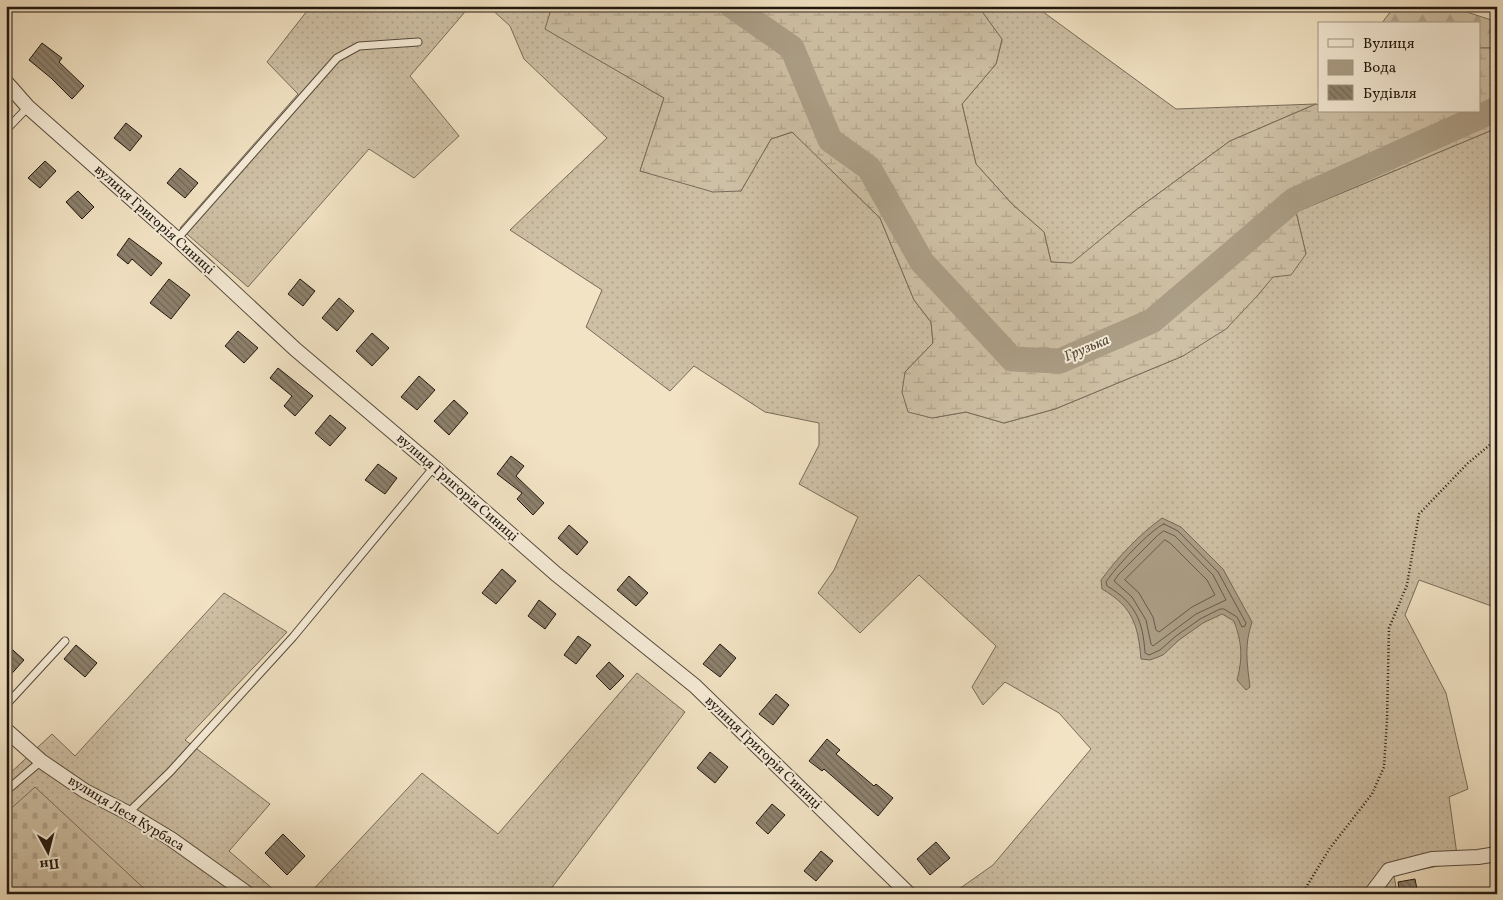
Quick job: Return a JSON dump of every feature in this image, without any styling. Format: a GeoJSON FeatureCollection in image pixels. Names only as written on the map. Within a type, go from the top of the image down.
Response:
{"type":"FeatureCollection","features":[{"type":"Feature","properties":{"kind":"street","name":"вулиця Григорія Синиці"},"geometry":{"type":"LineString","coordinates":[[6,82],[28,107],[177,239],[295,349],[556,574],[695,686],[909,894]]}},
{"type":"Feature","properties":{"kind":"street","name":"вулиця Леся Курбаса"},"geometry":{"type":"LineString","coordinates":[[6,730],[41,761],[86,791],[171,839],[248,894]]}},
{"type":"Feature","properties":{"kind":"street"},"geometry":{"type":"LineString","coordinates":[[1371,894],[1389,870],[1432,859],[1478,857],[1497,854]]}},
{"type":"Feature","properties":{"kind":"lane"},"geometry":{"type":"LineString","coordinates":[[177,239],[337,58],[359,46],[418,42]]}},
{"type":"Feature","properties":{"kind":"lane"},"geometry":{"type":"LineString","coordinates":[[6,130],[28,107]]}},
{"type":"Feature","properties":{"kind":"lane"},"geometry":{"type":"LineString","coordinates":[[128,813],[170,772],[293,637],[434,467]]}},
{"type":"Feature","properties":{"kind":"lane"},"geometry":{"type":"LineString","coordinates":[[6,705],[65,641]]}},
{"type":"Feature","properties":{"kind":"lane"},"geometry":{"type":"LineString","coordinates":[[6,791],[41,761]]}},
{"type":"Feature","properties":{"kind":"path"},"geometry":{"type":"LineString","coordinates":[[1302,894],[1330,848],[1372,794],[1384,767],[1389,628],[1407,584],[1419,514],[1468,464],[1497,440]]}},
{"type":"Feature","properties":{"kind":"green space"},"geometry":{"type":"Polygon","coordinates":[[[311,6],[470,6],[410,76],[459,136],[414,178],[369,149],[248,287],[180,228],[298,94],[267,62],[311,6]]]}},
{"type":"Feature","properties":{"kind":"green space"},"geometry":{"type":"Polygon","coordinates":[[[488,6],[552,6],[546,29],[664,98],[640,171],[741,191],[771,139],[793,132],[880,218],[914,300],[931,322],[933,343],[905,372],[932,418],[966,412],[1004,423],[1055,409],[1183,356],[1258,295],[1273,276],[1306,254],[1296,212],[1497,128],[1497,608],[1419,580],[1405,615],[1446,693],[1468,789],[1449,797],[1458,862],[1394,875],[1397,894],[952,894],[993,865],[1091,749],[1059,713],[1005,682],[983,705],[972,687],[996,646],[919,575],[860,633],[818,593],[834,570],[858,517],[799,484],[819,445],[819,423],[765,412],[694,366],[670,391],[586,327],[602,290],[510,230],[607,138],[524,59],[510,26],[488,6]]]}},
{"type":"Feature","properties":{"kind":"green space"},"geometry":{"type":"Polygon","coordinates":[[[552,6],[978,6],[1002,39],[996,64],[962,104],[976,164],[1012,204],[1044,232],[1051,262],[1072,263],[1136,210],[1230,141],[1316,104],[1318,105],[1318,112],[1480,112],[1480,48],[1497,48],[1497,128],[1296,212],[1306,254],[1291,275],[1273,277],[1226,329],[1183,356],[1055,409],[1004,423],[966,412],[932,418],[908,412],[902,392],[905,372],[933,343],[931,322],[914,300],[880,218],[792,132],[771,139],[741,191],[713,192],[640,171],[664,98],[545,29],[552,6]]]}},
{"type":"Feature","properties":{"kind":"green space"},"geometry":{"type":"Polygon","coordinates":[[[978,6],[1035,6],[1176,109],[1316,104],[1230,141],[1136,210],[1072,264],[1051,262],[1044,232],[1012,204],[976,164],[962,104],[996,64],[1002,40],[978,6]]]}},
{"type":"Feature","properties":{"kind":"green space"},"geometry":{"type":"Polygon","coordinates":[[[1395,6],[1449,6],[1497,22],[1497,48],[1480,48],[1480,22],[1383,22],[1395,6]]]}},
{"type":"Feature","properties":{"kind":"green space"},"geometry":{"type":"Polygon","coordinates":[[[224,593],[287,632],[185,740],[270,804],[229,851],[274,890],[272,894],[6,894],[6,777],[52,734],[75,756],[224,593]]]}},
{"type":"Feature","properties":{"kind":"green space"},"geometry":{"type":"Polygon","coordinates":[[[637,673],[685,712],[547,894],[309,894],[422,773],[498,834],[637,673]]]}},
{"type":"Feature","properties":{"kind":"green space"},"geometry":{"type":"Polygon","coordinates":[[[35,787],[150,894],[6,894],[6,813],[35,787]]]}},
{"type":"Feature","properties":{"kind":"water"},"geometry":{"type":"Polygon","coordinates":[[[1162,518],[1181,527],[1223,569],[1252,622],[1247,646],[1250,687],[1246,690],[1237,680],[1241,650],[1234,621],[1222,614],[1203,623],[1179,640],[1163,655],[1150,660],[1141,659],[1138,636],[1132,618],[1121,603],[1102,589],[1101,580],[1114,563],[1137,539],[1162,518]]]}},
{"type":"Feature","properties":{"kind":"building"},"geometry":{"type":"Polygon","coordinates":[[[42,43],[62,58],[59,62],[84,86],[72,99],[29,60],[42,43]]]}},
{"type":"Feature","properties":{"kind":"building"},"geometry":{"type":"Polygon","coordinates":[[[126,123],[142,136],[130,151],[114,138],[126,123]]]}},
{"type":"Feature","properties":{"kind":"building"},"geometry":{"type":"Polygon","coordinates":[[[45,161],[56,171],[40,188],[28,178],[45,161]]]}},
{"type":"Feature","properties":{"kind":"building"},"geometry":{"type":"Polygon","coordinates":[[[180,168],[198,183],[185,198],[167,183],[180,168]]]}},
{"type":"Feature","properties":{"kind":"building"},"geometry":{"type":"Polygon","coordinates":[[[78,191],[94,207],[82,219],[66,202],[78,191]]]}},
{"type":"Feature","properties":{"kind":"building"},"geometry":{"type":"Polygon","coordinates":[[[129,238],[162,263],[151,276],[132,259],[128,264],[117,255],[129,238]]]}},
{"type":"Feature","properties":{"kind":"building"},"geometry":{"type":"Polygon","coordinates":[[[169,279],[190,295],[171,319],[150,303],[169,279]]]}},
{"type":"Feature","properties":{"kind":"building"},"geometry":{"type":"Polygon","coordinates":[[[300,279],[315,291],[303,306],[288,294],[300,279]]]}},
{"type":"Feature","properties":{"kind":"building"},"geometry":{"type":"Polygon","coordinates":[[[339,298],[354,311],[337,331],[322,318],[339,298]]]}},
{"type":"Feature","properties":{"kind":"building"},"geometry":{"type":"Polygon","coordinates":[[[238,331],[258,348],[244,363],[225,346],[238,331]]]}},
{"type":"Feature","properties":{"kind":"building"},"geometry":{"type":"Polygon","coordinates":[[[372,333],[389,348],[372,366],[356,351],[372,333]]]}},
{"type":"Feature","properties":{"kind":"building"},"geometry":{"type":"Polygon","coordinates":[[[278,368],[313,396],[295,416],[284,406],[292,396],[270,378],[278,368]]]}},
{"type":"Feature","properties":{"kind":"building"},"geometry":{"type":"Polygon","coordinates":[[[419,376],[435,390],[417,410],[401,397],[419,376]]]}},
{"type":"Feature","properties":{"kind":"building"},"geometry":{"type":"Polygon","coordinates":[[[454,400],[468,413],[449,435],[434,421],[454,400]]]}},
{"type":"Feature","properties":{"kind":"building"},"geometry":{"type":"Polygon","coordinates":[[[330,415],[346,428],[330,446],[315,433],[330,415]]]}},
{"type":"Feature","properties":{"kind":"building"},"geometry":{"type":"Polygon","coordinates":[[[511,456],[524,466],[516,476],[544,503],[533,515],[517,499],[522,493],[497,474],[511,456]]]}},
{"type":"Feature","properties":{"kind":"building"},"geometry":{"type":"Polygon","coordinates":[[[378,464],[397,478],[385,494],[365,480],[378,464]]]}},
{"type":"Feature","properties":{"kind":"building"},"geometry":{"type":"Polygon","coordinates":[[[569,525],[588,542],[577,555],[558,538],[569,525]]]}},
{"type":"Feature","properties":{"kind":"building"},"geometry":{"type":"Polygon","coordinates":[[[502,569],[516,581],[496,604],[482,593],[502,569]]]}},
{"type":"Feature","properties":{"kind":"building"},"geometry":{"type":"Polygon","coordinates":[[[629,576],[648,593],[636,606],[617,590],[629,576]]]}},
{"type":"Feature","properties":{"kind":"building"},"geometry":{"type":"Polygon","coordinates":[[[539,600],[556,614],[545,629],[528,616],[539,600]]]}},
{"type":"Feature","properties":{"kind":"building"},"geometry":{"type":"Polygon","coordinates":[[[578,636],[591,645],[576,664],[564,655],[578,636]]]}},
{"type":"Feature","properties":{"kind":"building"},"geometry":{"type":"Polygon","coordinates":[[[6,644],[24,660],[6,680],[6,644]]]}},
{"type":"Feature","properties":{"kind":"building"},"geometry":{"type":"Polygon","coordinates":[[[720,644],[736,658],[720,677],[703,664],[720,644]]]}},
{"type":"Feature","properties":{"kind":"building"},"geometry":{"type":"Polygon","coordinates":[[[76,645],[97,663],[85,677],[64,659],[76,645]]]}},
{"type":"Feature","properties":{"kind":"building"},"geometry":{"type":"Polygon","coordinates":[[[609,662],[624,676],[610,690],[596,676],[609,662]]]}},
{"type":"Feature","properties":{"kind":"building"},"geometry":{"type":"Polygon","coordinates":[[[776,694],[789,705],[773,725],[759,714],[776,694]]]}},
{"type":"Feature","properties":{"kind":"building"},"geometry":{"type":"Polygon","coordinates":[[[827,739],[840,750],[836,754],[874,786],[876,784],[893,798],[878,816],[824,769],[822,771],[809,761],[827,739]]]}},
{"type":"Feature","properties":{"kind":"building"},"geometry":{"type":"Polygon","coordinates":[[[710,752],[728,767],[715,783],[697,768],[710,752]]]}},
{"type":"Feature","properties":{"kind":"building"},"geometry":{"type":"Polygon","coordinates":[[[772,804],[785,815],[768,834],[756,823],[772,804]]]}},
{"type":"Feature","properties":{"kind":"building"},"geometry":{"type":"Polygon","coordinates":[[[283,834],[305,856],[287,875],[265,853],[283,834]]]}},
{"type":"Feature","properties":{"kind":"building"},"geometry":{"type":"Polygon","coordinates":[[[936,842],[950,858],[930,875],[917,859],[936,842]]]}},
{"type":"Feature","properties":{"kind":"building"},"geometry":{"type":"Polygon","coordinates":[[[821,851],[833,861],[816,881],[804,871],[821,851]]]}},
{"type":"Feature","properties":{"kind":"building"},"geometry":{"type":"Polygon","coordinates":[[[1415,879],[1418,894],[1400,894],[1398,882],[1415,879]]]}},
{"type":"Feature","properties":{"kind":"waterway","name":"Грузька"},"geometry":{"type":"LineString","coordinates":[[732,6],[792,48],[830,140],[869,168],[922,262],[1012,359],[1060,361],[1152,321],[1294,200],[1497,109]]}}]}
